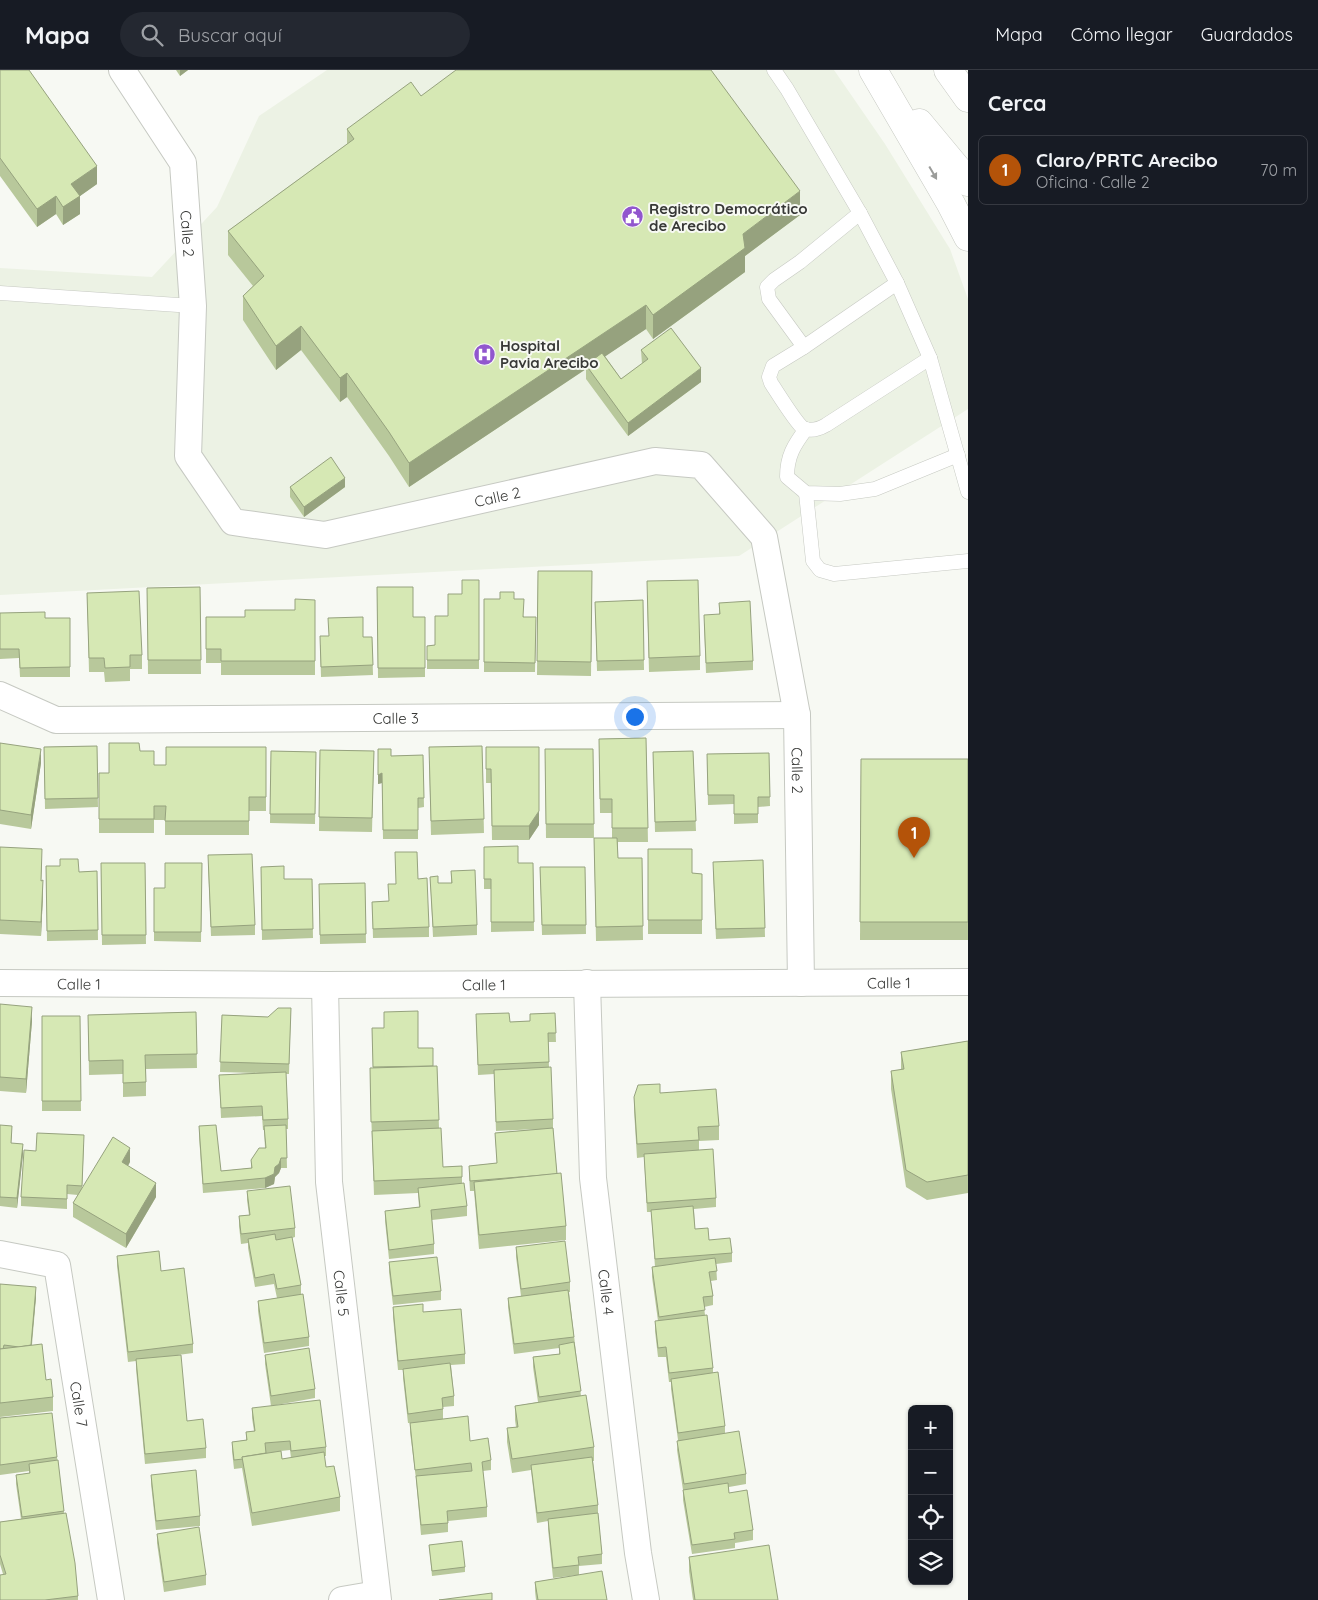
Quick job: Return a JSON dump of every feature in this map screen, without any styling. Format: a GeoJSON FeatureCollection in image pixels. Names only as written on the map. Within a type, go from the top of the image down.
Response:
{"type":"FeatureCollection","features":[{"type":"Feature","properties":{"kind":"main road"},"geometry":{"type":"LineString","coordinates":[[874,70],[968,182]]}},
{"type":"Feature","properties":{"kind":"main road"},"geometry":{"type":"LineString","coordinates":[[874,70],[968,237]]}},
{"type":"Feature","properties":{"kind":"main road"},"geometry":{"type":"LineString","coordinates":[[948,70],[968,98]]}},
{"type":"Feature","properties":{"kind":"street","name":"Calle 2"},"geometry":{"type":"LineString","coordinates":[[122,70],[182,163],[193,306],[188,456],[233,522],[325,535],[654,461],[700,465],[764,537],[797,715],[801,983]]}},
{"type":"Feature","properties":{"kind":"street","name":"Calle 3"},"geometry":{"type":"LineString","coordinates":[[0,695],[56,720],[797,715]]}},
{"type":"Feature","properties":{"kind":"street","name":"Calle 1"},"geometry":{"type":"LineString","coordinates":[[0,983],[324,985],[968,982]]}},
{"type":"Feature","properties":{"kind":"street","name":"Calle 4"},"geometry":{"type":"LineString","coordinates":[[587,983],[593,1178],[637,1543],[646,1600]]}},
{"type":"Feature","properties":{"kind":"street","name":"Calle 5"},"geometry":{"type":"LineString","coordinates":[[324,985],[328,1182],[377,1597]]}},
{"type":"Feature","properties":{"kind":"street","name":"Calle 7"},"geometry":{"type":"LineString","coordinates":[[0,1254],[57,1264],[111,1600]]}},
{"type":"Feature","properties":{"kind":"street"},"geometry":{"type":"LineString","coordinates":[[342,1600],[377,1597]]}},
{"type":"Feature","properties":{"kind":"lane"},"geometry":{"type":"LineString","coordinates":[[774,70],[860,213],[897,283],[930,358],[968,492]]}},
{"type":"Feature","properties":{"kind":"lane"},"geometry":{"type":"LineString","coordinates":[[804,347],[769,299],[767,288],[774,280],[800,262],[860,213]]}},
{"type":"Feature","properties":{"kind":"lane"},"geometry":{"type":"LineString","coordinates":[[897,283],[773,366],[769,377],[771,383],[801,427],[819,429],[930,358]]}},
{"type":"Feature","properties":{"kind":"lane"},"geometry":{"type":"LineString","coordinates":[[0,293],[193,306]]}},
{"type":"Feature","properties":{"kind":"lane"},"geometry":{"type":"LineString","coordinates":[[806,429],[792,448],[787,466],[787,477],[806,494],[840,494],[875,488],[958,455]]}},
{"type":"Feature","properties":{"kind":"lane"},"geometry":{"type":"LineString","coordinates":[[806,494],[813,561],[820,570],[834,574],[968,561]]}},
{"type":"Feature","properties":{"kind":"shaded area","name":"Hospital Pavia Arecibo"},"geometry":{"type":"Polygon","coordinates":[[[327,70],[834,70],[885,144],[950,249],[968,299],[968,409],[739,556],[0,595],[0,268],[152,277],[217,207],[259,116],[327,70]]]}},
{"type":"Feature","properties":{"kind":"building"},"geometry":{"type":"Polygon","coordinates":[[[0,70],[29,70],[97,166],[71,184],[80,196],[63,207],[56,196],[37,209],[0,158],[0,70]]]}},
{"type":"Feature","properties":{"kind":"building"},"geometry":{"type":"Polygon","coordinates":[[[456,70],[711,70],[800,191],[743,234],[745,248],[653,315],[646,305],[409,463],[347,373],[340,378],[301,326],[276,346],[243,296],[264,276],[228,231],[354,139],[347,129],[411,82],[421,96],[456,70]]]}},
{"type":"Feature","properties":{"kind":"building"},"geometry":{"type":"Polygon","coordinates":[[[671,328],[701,368],[628,423],[586,365],[602,353],[621,379],[648,359],[641,350],[671,328]]]}},
{"type":"Feature","properties":{"kind":"building"},"geometry":{"type":"Polygon","coordinates":[[[331,457],[345,478],[304,507],[290,487],[331,457]]]}},
{"type":"Feature","properties":{"kind":"building"},"geometry":{"type":"Polygon","coordinates":[[[538,571],[592,571],[591,662],[537,661],[538,571]]]}},
{"type":"Feature","properties":{"kind":"building"},"geometry":{"type":"Polygon","coordinates":[[[462,580],[479,580],[479,660],[427,660],[427,646],[435,645],[435,616],[448,616],[448,594],[462,594],[462,580]]]}},
{"type":"Feature","properties":{"kind":"building"},"geometry":{"type":"Polygon","coordinates":[[[698,580],[700,656],[649,658],[647,581],[698,580]]]}},
{"type":"Feature","properties":{"kind":"building"},"geometry":{"type":"Polygon","coordinates":[[[200,587],[201,660],[148,660],[147,588],[200,587]]]}},
{"type":"Feature","properties":{"kind":"building"},"geometry":{"type":"Polygon","coordinates":[[[377,587],[413,587],[413,617],[425,617],[425,668],[378,668],[377,587]]]}},
{"type":"Feature","properties":{"kind":"building"},"geometry":{"type":"Polygon","coordinates":[[[139,591],[142,655],[130,655],[130,667],[105,668],[104,658],[89,658],[87,593],[139,591]]]}},
{"type":"Feature","properties":{"kind":"building"},"geometry":{"type":"Polygon","coordinates":[[[500,592],[514,592],[514,599],[524,599],[523,617],[536,617],[535,663],[484,662],[484,599],[500,599],[500,592]]]}},
{"type":"Feature","properties":{"kind":"building"},"geometry":{"type":"Polygon","coordinates":[[[295,599],[315,600],[315,661],[221,661],[221,649],[206,649],[206,617],[245,617],[245,610],[295,610],[295,599]]]}},
{"type":"Feature","properties":{"kind":"building"},"geometry":{"type":"Polygon","coordinates":[[[643,600],[644,660],[597,661],[595,602],[643,600]]]}},
{"type":"Feature","properties":{"kind":"building"},"geometry":{"type":"Polygon","coordinates":[[[750,601],[753,661],[706,663],[704,615],[720,614],[719,603],[750,601]]]}},
{"type":"Feature","properties":{"kind":"building"},"geometry":{"type":"Polygon","coordinates":[[[45,612],[45,618],[70,618],[70,667],[20,668],[19,649],[0,649],[0,613],[45,612]]]}},
{"type":"Feature","properties":{"kind":"building"},"geometry":{"type":"Polygon","coordinates":[[[363,617],[363,637],[372,637],[373,665],[321,667],[320,636],[329,636],[328,618],[363,617]]]}},
{"type":"Feature","properties":{"kind":"building"},"geometry":{"type":"Polygon","coordinates":[[[646,738],[648,828],[612,828],[612,799],[600,799],[599,739],[646,738]]]}},
{"type":"Feature","properties":{"kind":"building"},"geometry":{"type":"Polygon","coordinates":[[[0,743],[41,749],[31,815],[0,810],[0,743]]]}},
{"type":"Feature","properties":{"kind":"building"},"geometry":{"type":"Polygon","coordinates":[[[109,743],[139,743],[140,751],[154,751],[154,765],[166,765],[166,747],[266,747],[266,797],[249,797],[249,821],[165,821],[166,806],[154,806],[154,819],[99,819],[99,773],[109,773],[109,743]]]}},
{"type":"Feature","properties":{"kind":"building"},"geometry":{"type":"Polygon","coordinates":[[[97,746],[98,798],[45,799],[44,747],[97,746]]]}},
{"type":"Feature","properties":{"kind":"building"},"geometry":{"type":"Polygon","coordinates":[[[482,746],[484,819],[431,821],[429,747],[482,746]]]}},
{"type":"Feature","properties":{"kind":"building"},"geometry":{"type":"Polygon","coordinates":[[[486,747],[539,747],[539,811],[529,826],[492,826],[491,769],[486,769],[486,747]]]}},
{"type":"Feature","properties":{"kind":"building"},"geometry":{"type":"Polygon","coordinates":[[[378,749],[391,749],[391,756],[423,755],[424,798],[418,798],[418,830],[383,830],[382,773],[378,775],[378,749]]]}},
{"type":"Feature","properties":{"kind":"building"},"geometry":{"type":"Polygon","coordinates":[[[545,749],[593,749],[594,824],[546,824],[545,749]]]}},
{"type":"Feature","properties":{"kind":"building"},"geometry":{"type":"Polygon","coordinates":[[[320,750],[374,751],[372,818],[319,817],[320,750]]]}},
{"type":"Feature","properties":{"kind":"building"},"geometry":{"type":"Polygon","coordinates":[[[271,751],[316,752],[315,814],[270,814],[271,751]]]}},
{"type":"Feature","properties":{"kind":"building"},"geometry":{"type":"Polygon","coordinates":[[[693,751],[696,821],[655,822],[653,752],[693,751]]]}},
{"type":"Feature","properties":{"kind":"building"},"geometry":{"type":"Polygon","coordinates":[[[769,753],[770,797],[758,797],[758,814],[734,814],[734,795],[708,795],[707,754],[769,753]]]}},
{"type":"Feature","properties":{"kind":"building"},"geometry":{"type":"Polygon","coordinates":[[[861,759],[968,759],[968,922],[860,922],[861,759]]]}},
{"type":"Feature","properties":{"kind":"building"},"geometry":{"type":"Polygon","coordinates":[[[594,838],[617,838],[618,858],[642,858],[643,926],[596,927],[594,838]]]}},
{"type":"Feature","properties":{"kind":"building"},"geometry":{"type":"Polygon","coordinates":[[[518,846],[518,863],[533,863],[534,922],[491,922],[491,879],[484,879],[484,847],[518,846]]]}},
{"type":"Feature","properties":{"kind":"building"},"geometry":{"type":"Polygon","coordinates":[[[0,847],[42,849],[41,922],[0,920],[0,847]]]}},
{"type":"Feature","properties":{"kind":"building"},"geometry":{"type":"Polygon","coordinates":[[[648,849],[692,849],[692,873],[702,874],[702,920],[648,920],[648,849]]]}},
{"type":"Feature","properties":{"kind":"building"},"geometry":{"type":"Polygon","coordinates":[[[395,852],[417,852],[418,879],[427,878],[429,927],[373,929],[372,902],[389,901],[388,884],[396,884],[395,852]]]}},
{"type":"Feature","properties":{"kind":"building"},"geometry":{"type":"Polygon","coordinates":[[[252,854],[255,925],[211,927],[208,855],[252,854]]]}},
{"type":"Feature","properties":{"kind":"building"},"geometry":{"type":"Polygon","coordinates":[[[60,859],[78,859],[79,872],[97,871],[98,930],[47,931],[46,866],[60,866],[60,859]]]}},
{"type":"Feature","properties":{"kind":"building"},"geometry":{"type":"Polygon","coordinates":[[[763,860],[765,928],[716,929],[713,862],[763,860]]]}},
{"type":"Feature","properties":{"kind":"building"},"geometry":{"type":"Polygon","coordinates":[[[101,863],[145,863],[146,935],[102,935],[101,863]]]}},
{"type":"Feature","properties":{"kind":"building"},"geometry":{"type":"Polygon","coordinates":[[[165,863],[202,863],[201,932],[154,932],[154,888],[165,888],[165,863]]]}},
{"type":"Feature","properties":{"kind":"building"},"geometry":{"type":"Polygon","coordinates":[[[284,866],[284,879],[312,879],[313,929],[262,930],[261,867],[284,866]]]}},
{"type":"Feature","properties":{"kind":"building"},"geometry":{"type":"Polygon","coordinates":[[[540,867],[585,867],[586,925],[542,925],[540,867]]]}},
{"type":"Feature","properties":{"kind":"building"},"geometry":{"type":"Polygon","coordinates":[[[475,870],[477,925],[433,927],[430,877],[438,876],[438,883],[452,883],[451,871],[475,870]]]}},
{"type":"Feature","properties":{"kind":"building"},"geometry":{"type":"Polygon","coordinates":[[[365,883],[366,934],[320,935],[319,884],[365,883]]]}},
{"type":"Feature","properties":{"kind":"building"},"geometry":{"type":"Polygon","coordinates":[[[0,1004],[32,1007],[26,1079],[0,1077],[0,1004]]]}},
{"type":"Feature","properties":{"kind":"building"},"geometry":{"type":"Polygon","coordinates":[[[278,1008],[291,1008],[289,1064],[220,1062],[222,1015],[268,1017],[278,1008]]]}},
{"type":"Feature","properties":{"kind":"building"},"geometry":{"type":"Polygon","coordinates":[[[418,1011],[418,1048],[433,1048],[433,1066],[373,1067],[372,1028],[384,1028],[384,1012],[418,1011]]]}},
{"type":"Feature","properties":{"kind":"building"},"geometry":{"type":"Polygon","coordinates":[[[196,1012],[197,1054],[145,1055],[146,1082],[123,1083],[123,1060],[89,1061],[88,1015],[196,1012]]]}},
{"type":"Feature","properties":{"kind":"building"},"geometry":{"type":"Polygon","coordinates":[[[509,1013],[510,1022],[530,1021],[530,1014],[555,1013],[556,1033],[548,1033],[549,1062],[478,1065],[476,1014],[509,1013]]]}},
{"type":"Feature","properties":{"kind":"building"},"geometry":{"type":"Polygon","coordinates":[[[42,1016],[80,1016],[81,1101],[42,1101],[42,1016]]]}},
{"type":"Feature","properties":{"kind":"building"},"geometry":{"type":"Polygon","coordinates":[[[968,1041],[968,1175],[927,1182],[906,1170],[891,1071],[904,1069],[901,1052],[968,1041]]]}},
{"type":"Feature","properties":{"kind":"building"},"geometry":{"type":"Polygon","coordinates":[[[437,1066],[439,1120],[371,1122],[370,1068],[437,1066]]]}},
{"type":"Feature","properties":{"kind":"building"},"geometry":{"type":"Polygon","coordinates":[[[551,1067],[553,1119],[496,1122],[494,1070],[551,1067]]]}},
{"type":"Feature","properties":{"kind":"building"},"geometry":{"type":"Polygon","coordinates":[[[286,1072],[288,1119],[263,1120],[262,1106],[221,1108],[219,1075],[286,1072]]]}},
{"type":"Feature","properties":{"kind":"building"},"geometry":{"type":"Polygon","coordinates":[[[660,1084],[660,1093],[716,1089],[719,1126],[698,1127],[699,1140],[637,1144],[634,1097],[638,1085],[660,1084]]]}},
{"type":"Feature","properties":{"kind":"building"},"geometry":{"type":"Polygon","coordinates":[[[0,1125],[12,1126],[11,1143],[23,1144],[17,1198],[0,1197],[0,1125]]]}},
{"type":"Feature","properties":{"kind":"building"},"geometry":{"type":"Polygon","coordinates":[[[216,1125],[221,1171],[252,1168],[251,1160],[259,1148],[266,1148],[264,1126],[286,1125],[287,1158],[281,1158],[279,1164],[275,1167],[274,1174],[265,1178],[203,1184],[199,1126],[216,1125]]]}},
{"type":"Feature","properties":{"kind":"building"},"geometry":{"type":"Polygon","coordinates":[[[441,1128],[443,1167],[462,1166],[462,1177],[374,1181],[372,1131],[441,1128]]]}},
{"type":"Feature","properties":{"kind":"building"},"geometry":{"type":"Polygon","coordinates":[[[553,1128],[557,1174],[470,1181],[469,1166],[497,1163],[495,1133],[553,1128]]]}},
{"type":"Feature","properties":{"kind":"building"},"geometry":{"type":"Polygon","coordinates":[[[37,1133],[84,1135],[82,1186],[67,1185],[67,1199],[21,1197],[24,1150],[36,1151],[37,1133]]]}},
{"type":"Feature","properties":{"kind":"building"},"geometry":{"type":"Polygon","coordinates":[[[113,1137],[130,1148],[122,1162],[156,1183],[126,1234],[73,1203],[113,1137]]]}},
{"type":"Feature","properties":{"kind":"building"},"geometry":{"type":"Polygon","coordinates":[[[713,1149],[716,1198],[647,1203],[644,1154],[713,1149]]]}},
{"type":"Feature","properties":{"kind":"building"},"geometry":{"type":"Polygon","coordinates":[[[561,1173],[566,1226],[479,1235],[474,1182],[561,1173]]]}},
{"type":"Feature","properties":{"kind":"building"},"geometry":{"type":"Polygon","coordinates":[[[464,1183],[467,1206],[431,1210],[434,1244],[389,1250],[385,1211],[420,1207],[418,1188],[464,1183]]]}},
{"type":"Feature","properties":{"kind":"building"},"geometry":{"type":"Polygon","coordinates":[[[290,1186],[295,1228],[241,1234],[239,1216],[250,1215],[247,1191],[290,1186]]]}},
{"type":"Feature","properties":{"kind":"building"},"geometry":{"type":"Polygon","coordinates":[[[693,1206],[695,1229],[708,1228],[709,1240],[730,1238],[732,1253],[655,1259],[651,1210],[693,1206]]]}},
{"type":"Feature","properties":{"kind":"building"},"geometry":{"type":"Polygon","coordinates":[[[275,1234],[276,1240],[292,1237],[301,1285],[277,1289],[274,1274],[255,1278],[248,1239],[275,1234]]]}},
{"type":"Feature","properties":{"kind":"building"},"geometry":{"type":"Polygon","coordinates":[[[565,1241],[570,1282],[521,1289],[516,1247],[565,1241]]]}},
{"type":"Feature","properties":{"kind":"building"},"geometry":{"type":"Polygon","coordinates":[[[159,1251],[161,1271],[184,1268],[193,1344],[128,1352],[117,1256],[159,1251]]]}},
{"type":"Feature","properties":{"kind":"building"},"geometry":{"type":"Polygon","coordinates":[[[437,1257],[441,1291],[393,1296],[389,1262],[437,1257]]]}},
{"type":"Feature","properties":{"kind":"building"},"geometry":{"type":"Polygon","coordinates":[[[715,1258],[717,1271],[709,1272],[713,1296],[703,1297],[705,1310],[659,1317],[652,1267],[715,1258]]]}},
{"type":"Feature","properties":{"kind":"building"},"geometry":{"type":"Polygon","coordinates":[[[0,1284],[36,1287],[31,1345],[19,1347],[4,1345],[3,1349],[0,1349],[0,1284]]]}},
{"type":"Feature","properties":{"kind":"building"},"geometry":{"type":"Polygon","coordinates":[[[568,1290],[574,1337],[514,1344],[508,1298],[568,1290]]]}},
{"type":"Feature","properties":{"kind":"building"},"geometry":{"type":"Polygon","coordinates":[[[303,1294],[309,1337],[264,1343],[258,1301],[303,1294]]]}},
{"type":"Feature","properties":{"kind":"building"},"geometry":{"type":"Polygon","coordinates":[[[423,1304],[423,1312],[461,1309],[465,1354],[398,1361],[393,1307],[423,1304]]]}},
{"type":"Feature","properties":{"kind":"building"},"geometry":{"type":"Polygon","coordinates":[[[707,1315],[713,1368],[669,1373],[666,1347],[658,1348],[655,1321],[707,1315]]]}},
{"type":"Feature","properties":{"kind":"building"},"geometry":{"type":"Polygon","coordinates":[[[574,1342],[581,1391],[539,1397],[533,1357],[560,1354],[559,1345],[574,1342]]]}},
{"type":"Feature","properties":{"kind":"building"},"geometry":{"type":"Polygon","coordinates":[[[42,1344],[46,1380],[51,1379],[53,1397],[0,1403],[0,1349],[42,1344]]]}},
{"type":"Feature","properties":{"kind":"building"},"geometry":{"type":"Polygon","coordinates":[[[309,1348],[315,1389],[271,1396],[265,1355],[309,1348]]]}},
{"type":"Feature","properties":{"kind":"building"},"geometry":{"type":"Polygon","coordinates":[[[181,1355],[187,1421],[203,1419],[206,1448],[145,1454],[136,1359],[181,1355]]]}},
{"type":"Feature","properties":{"kind":"building"},"geometry":{"type":"Polygon","coordinates":[[[450,1363],[454,1396],[442,1398],[443,1409],[408,1414],[403,1369],[450,1363]]]}},
{"type":"Feature","properties":{"kind":"building"},"geometry":{"type":"Polygon","coordinates":[[[718,1372],[725,1426],[678,1433],[671,1379],[718,1372]]]}},
{"type":"Feature","properties":{"kind":"building"},"geometry":{"type":"Polygon","coordinates":[[[586,1395],[594,1447],[512,1459],[507,1428],[518,1427],[515,1406],[586,1395]]]}},
{"type":"Feature","properties":{"kind":"building"},"geometry":{"type":"Polygon","coordinates":[[[320,1400],[326,1447],[291,1451],[290,1441],[265,1443],[266,1453],[234,1460],[232,1442],[247,1440],[246,1432],[255,1431],[252,1408],[320,1400]]]}},
{"type":"Feature","properties":{"kind":"building"},"geometry":{"type":"Polygon","coordinates":[[[52,1413],[57,1457],[0,1465],[0,1418],[52,1413]]]}},
{"type":"Feature","properties":{"kind":"building"},"geometry":{"type":"Polygon","coordinates":[[[468,1416],[470,1441],[488,1438],[491,1460],[482,1462],[487,1507],[447,1511],[448,1523],[421,1525],[416,1476],[472,1471],[471,1463],[415,1470],[410,1423],[468,1416]]]}},
{"type":"Feature","properties":{"kind":"building"},"geometry":{"type":"Polygon","coordinates":[[[739,1431],[746,1474],[684,1484],[677,1441],[739,1431]]]}},
{"type":"Feature","properties":{"kind":"building"},"geometry":{"type":"Polygon","coordinates":[[[281,1451],[282,1459],[324,1452],[326,1467],[334,1466],[340,1497],[252,1513],[242,1457],[281,1451]]]}},
{"type":"Feature","properties":{"kind":"building"},"geometry":{"type":"Polygon","coordinates":[[[592,1457],[598,1505],[537,1513],[531,1465],[592,1457]]]}},
{"type":"Feature","properties":{"kind":"building"},"geometry":{"type":"Polygon","coordinates":[[[58,1460],[64,1511],[22,1517],[16,1475],[30,1473],[29,1464],[58,1460]]]}},
{"type":"Feature","properties":{"kind":"building"},"geometry":{"type":"Polygon","coordinates":[[[196,1470],[200,1516],[156,1521],[151,1475],[196,1470]]]}},
{"type":"Feature","properties":{"kind":"building"},"geometry":{"type":"Polygon","coordinates":[[[728,1483],[729,1493],[747,1490],[753,1530],[734,1533],[735,1539],[692,1545],[683,1490],[728,1483]]]}},
{"type":"Feature","properties":{"kind":"building"},"geometry":{"type":"Polygon","coordinates":[[[66,1513],[75,1563],[78,1596],[45,1600],[0,1600],[0,1575],[6,1574],[0,1555],[0,1522],[66,1513]]]}},
{"type":"Feature","properties":{"kind":"building"},"geometry":{"type":"Polygon","coordinates":[[[598,1513],[602,1554],[578,1557],[579,1565],[553,1568],[548,1519],[598,1513]]]}},
{"type":"Feature","properties":{"kind":"building"},"geometry":{"type":"Polygon","coordinates":[[[199,1527],[206,1575],[164,1582],[157,1534],[199,1527]]]}},
{"type":"Feature","properties":{"kind":"building"},"geometry":{"type":"Polygon","coordinates":[[[462,1541],[465,1567],[432,1571],[429,1545],[462,1541]]]}},
{"type":"Feature","properties":{"kind":"building"},"geometry":{"type":"Polygon","coordinates":[[[769,1545],[778,1600],[695,1600],[689,1557],[769,1545]]]}},
{"type":"Feature","properties":{"kind":"building"},"geometry":{"type":"Polygon","coordinates":[[[602,1571],[607,1600],[538,1600],[535,1582],[602,1571]]]}},
{"type":"Feature","properties":{"kind":"building"},"geometry":{"type":"Polygon","coordinates":[[[492,1593],[492,1600],[439,1600],[492,1593]]]}},
{"type":"Feature","properties":{"kind":"place","name":"Registro Democrático de Arecibo"},"geometry":{"type":"Point","coordinates":[633,217]}},
{"type":"Feature","properties":{"kind":"place","name":"Hospital Pavia Arecibo"},"geometry":{"type":"Point","coordinates":[484,354]}},
{"type":"Feature","properties":{"kind":"place","name":"Claro/PRTC Arecibo"},"geometry":{"type":"Point","coordinates":[914,858]}}]}
